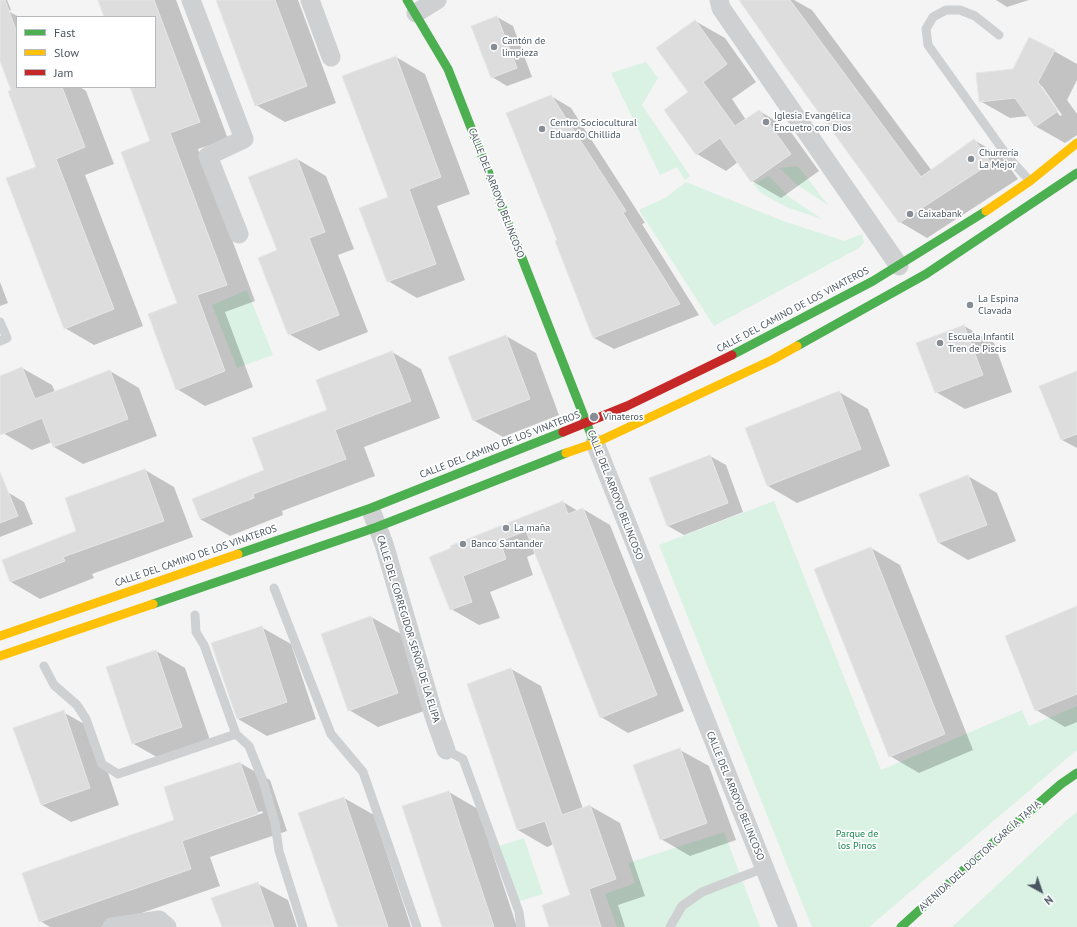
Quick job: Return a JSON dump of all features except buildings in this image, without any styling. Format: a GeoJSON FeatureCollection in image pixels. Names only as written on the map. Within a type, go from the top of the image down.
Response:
{"type":"FeatureCollection","features":[{"type":"Feature","properties":{"kind":"main road","name":"CALLE DEL ARROYO BELINCOSO"},"geometry":{"type":"LineString","coordinates":[[411,6],[448,69],[595,443]]}},
{"type":"Feature","properties":{"kind":"main road","name":"CALLE DEL CAMINO DE LOS VINATEROS"},"geometry":{"type":"LineString","coordinates":[[0,636],[371,508],[587,423],[626,406],[764,340],[899,266],[964,226],[1030,181],[1077,143]]}},
{"type":"Feature","properties":{"kind":"main road"},"geometry":{"type":"LineString","coordinates":[[0,656],[377,527],[552,458],[595,443],[772,360],[876,303],[926,274],[1077,173]]}},
{"type":"Feature","properties":{"kind":"main road","name":"AVENIDA DEL DOCTOR GARCÍA TAPIA"},"geometry":{"type":"LineString","coordinates":[[901,927],[1077,773]]}},
{"type":"Feature","properties":{"kind":"street"},"geometry":{"type":"LineString","coordinates":[[191,0],[244,139],[208,156],[239,234]]}},
{"type":"Feature","properties":{"kind":"street"},"geometry":{"type":"LineString","coordinates":[[310,0],[331,57]]}},
{"type":"Feature","properties":{"kind":"street"},"geometry":{"type":"LineString","coordinates":[[411,6],[437,0]]}},
{"type":"Feature","properties":{"kind":"street"},"geometry":{"type":"LineString","coordinates":[[719,0],[721,8],[899,266]]}},
{"type":"Feature","properties":{"kind":"street","name":"CALLE DEL ARROYO BELINCOSO"},"geometry":{"type":"LineString","coordinates":[[595,443],[788,927]]}},
{"type":"Feature","properties":{"kind":"street","name":"CALLE DEL CORREGIDOR SEÑOR DE LA ELIPA"},"geometry":{"type":"LineString","coordinates":[[371,508],[384,544],[434,716],[446,750]]}},
{"type":"Feature","properties":{"kind":"street"},"geometry":{"type":"LineString","coordinates":[[112,927],[159,920],[167,927]]}},
{"type":"Feature","properties":{"kind":"lane"},"geometry":{"type":"LineString","coordinates":[[999,35],[975,16],[960,10],[946,10],[933,17],[926,29],[928,45],[1008,157],[1030,181]]}},
{"type":"Feature","properties":{"kind":"lane"},"geometry":{"type":"LineString","coordinates":[[0,322],[7,338],[0,341]]}},
{"type":"Feature","properties":{"kind":"lane"},"geometry":{"type":"LineString","coordinates":[[274,588],[331,734],[363,772],[418,927]]}},
{"type":"Feature","properties":{"kind":"lane"},"geometry":{"type":"LineString","coordinates":[[196,615],[196,632],[204,644],[236,734],[249,746],[263,781],[275,823],[279,851],[303,927]]}},
{"type":"Feature","properties":{"kind":"lane"},"geometry":{"type":"LineString","coordinates":[[44,666],[54,684],[77,705],[86,719],[102,764],[118,774],[236,734]]}},
{"type":"Feature","properties":{"kind":"lane"},"geometry":{"type":"LineString","coordinates":[[446,750],[463,759],[519,912],[521,927]]}},
{"type":"Feature","properties":{"kind":"lane"},"geometry":{"type":"LineString","coordinates":[[670,927],[682,906],[702,892],[764,868]]}},
{"type":"Feature","properties":{"kind":"green space"},"geometry":{"type":"Polygon","coordinates":[[[646,62],[658,78],[642,105],[690,176],[685,180],[677,167],[660,175],[611,73],[646,62]]]}},
{"type":"Feature","properties":{"kind":"green space"},"geometry":{"type":"Polygon","coordinates":[[[798,166],[828,205],[796,184],[779,168],[798,166]]]}},
{"type":"Feature","properties":{"kind":"green space"},"geometry":{"type":"Polygon","coordinates":[[[769,176],[789,197],[822,219],[786,207],[761,193],[753,184],[769,176]]]}},
{"type":"Feature","properties":{"kind":"green space"},"geometry":{"type":"Polygon","coordinates":[[[686,182],[783,221],[844,241],[862,234],[864,242],[859,248],[714,326],[639,210],[665,198],[686,182]]]}},
{"type":"Feature","properties":{"kind":"green space"},"geometry":{"type":"Polygon","coordinates":[[[247,290],[273,355],[237,368],[212,305],[247,290]]]}},
{"type":"Feature","properties":{"kind":"green space","name":"Parque de los Pinos"},"geometry":{"type":"Polygon","coordinates":[[[774,501],[881,770],[1022,710],[1029,726],[1077,706],[1077,750],[869,927],[813,927],[811,925],[659,545],[774,501]]]}},
{"type":"Feature","properties":{"kind":"green space"},"geometry":{"type":"Polygon","coordinates":[[[1077,812],[1077,927],[952,927],[1068,819],[1077,812]]]}},
{"type":"Feature","properties":{"kind":"green space"},"geometry":{"type":"Polygon","coordinates":[[[724,832],[760,927],[617,927],[605,894],[635,883],[628,863],[724,832]]]}},
{"type":"Feature","properties":{"kind":"green space"},"geometry":{"type":"Polygon","coordinates":[[[524,838],[543,894],[516,902],[499,846],[524,838]]]}},
{"type":"Feature","properties":{"kind":"traffic: fast"},"geometry":{"type":"LineString","coordinates":[[407,0],[448,69],[592,437]]}},
{"type":"Feature","properties":{"kind":"traffic: fast"},"geometry":{"type":"LineString","coordinates":[[797,346],[926,274],[1077,173]]}},
{"type":"Feature","properties":{"kind":"traffic: fast"},"geometry":{"type":"LineString","coordinates":[[732,355],[873,281],[986,211]]}},
{"type":"Feature","properties":{"kind":"traffic: fast"},"geometry":{"type":"LineString","coordinates":[[238,554],[371,508],[563,432]]}},
{"type":"Feature","properties":{"kind":"traffic: fast"},"geometry":{"type":"LineString","coordinates":[[153,604],[377,527],[566,453]]}},
{"type":"Feature","properties":{"kind":"traffic: fast"},"geometry":{"type":"LineString","coordinates":[[901,927],[992,844],[1061,784],[1077,773]]}},
{"type":"Feature","properties":{"kind":"traffic: slow"},"geometry":{"type":"LineString","coordinates":[[986,211],[1030,181],[1077,143]]}},
{"type":"Feature","properties":{"kind":"traffic: slow"},"geometry":{"type":"LineString","coordinates":[[566,453],[595,443],[772,360],[797,346]]}},
{"type":"Feature","properties":{"kind":"traffic: slow"},"geometry":{"type":"LineString","coordinates":[[0,636],[238,554]]}},
{"type":"Feature","properties":{"kind":"traffic: slow"},"geometry":{"type":"LineString","coordinates":[[0,656],[153,604]]}},
{"type":"Feature","properties":{"kind":"traffic: jam"},"geometry":{"type":"LineString","coordinates":[[563,432],[627,406],[732,355]]}},
{"type":"Feature","properties":{"kind":"place","name":"Cantón de limpieza"},"geometry":{"type":"Point","coordinates":[494,47]}},
{"type":"Feature","properties":{"kind":"place","name":"Iglesia Evangélica Encuetro con Dios"},"geometry":{"type":"Point","coordinates":[766,122]}},
{"type":"Feature","properties":{"kind":"place","name":"Centro Sociocultural Eduardo Chillida"},"geometry":{"type":"Point","coordinates":[542,129]}},
{"type":"Feature","properties":{"kind":"place","name":"Churrería La Mejor"},"geometry":{"type":"Point","coordinates":[971,159]}},
{"type":"Feature","properties":{"kind":"place","name":"Caixabank"},"geometry":{"type":"Point","coordinates":[910,214]}},
{"type":"Feature","properties":{"kind":"place","name":"La Espina Clavada"},"geometry":{"type":"Point","coordinates":[970,305]}},
{"type":"Feature","properties":{"kind":"place","name":"Escuela Infantil Tren de Piscis"},"geometry":{"type":"Point","coordinates":[940,343]}},
{"type":"Feature","properties":{"kind":"place","name":"Vinateros"},"geometry":{"type":"Point","coordinates":[594,417]}},
{"type":"Feature","properties":{"kind":"place","name":"La maña"},"geometry":{"type":"Point","coordinates":[506,528]}},
{"type":"Feature","properties":{"kind":"place","name":"Banco Santander"},"geometry":{"type":"Point","coordinates":[463,544]}}]}
